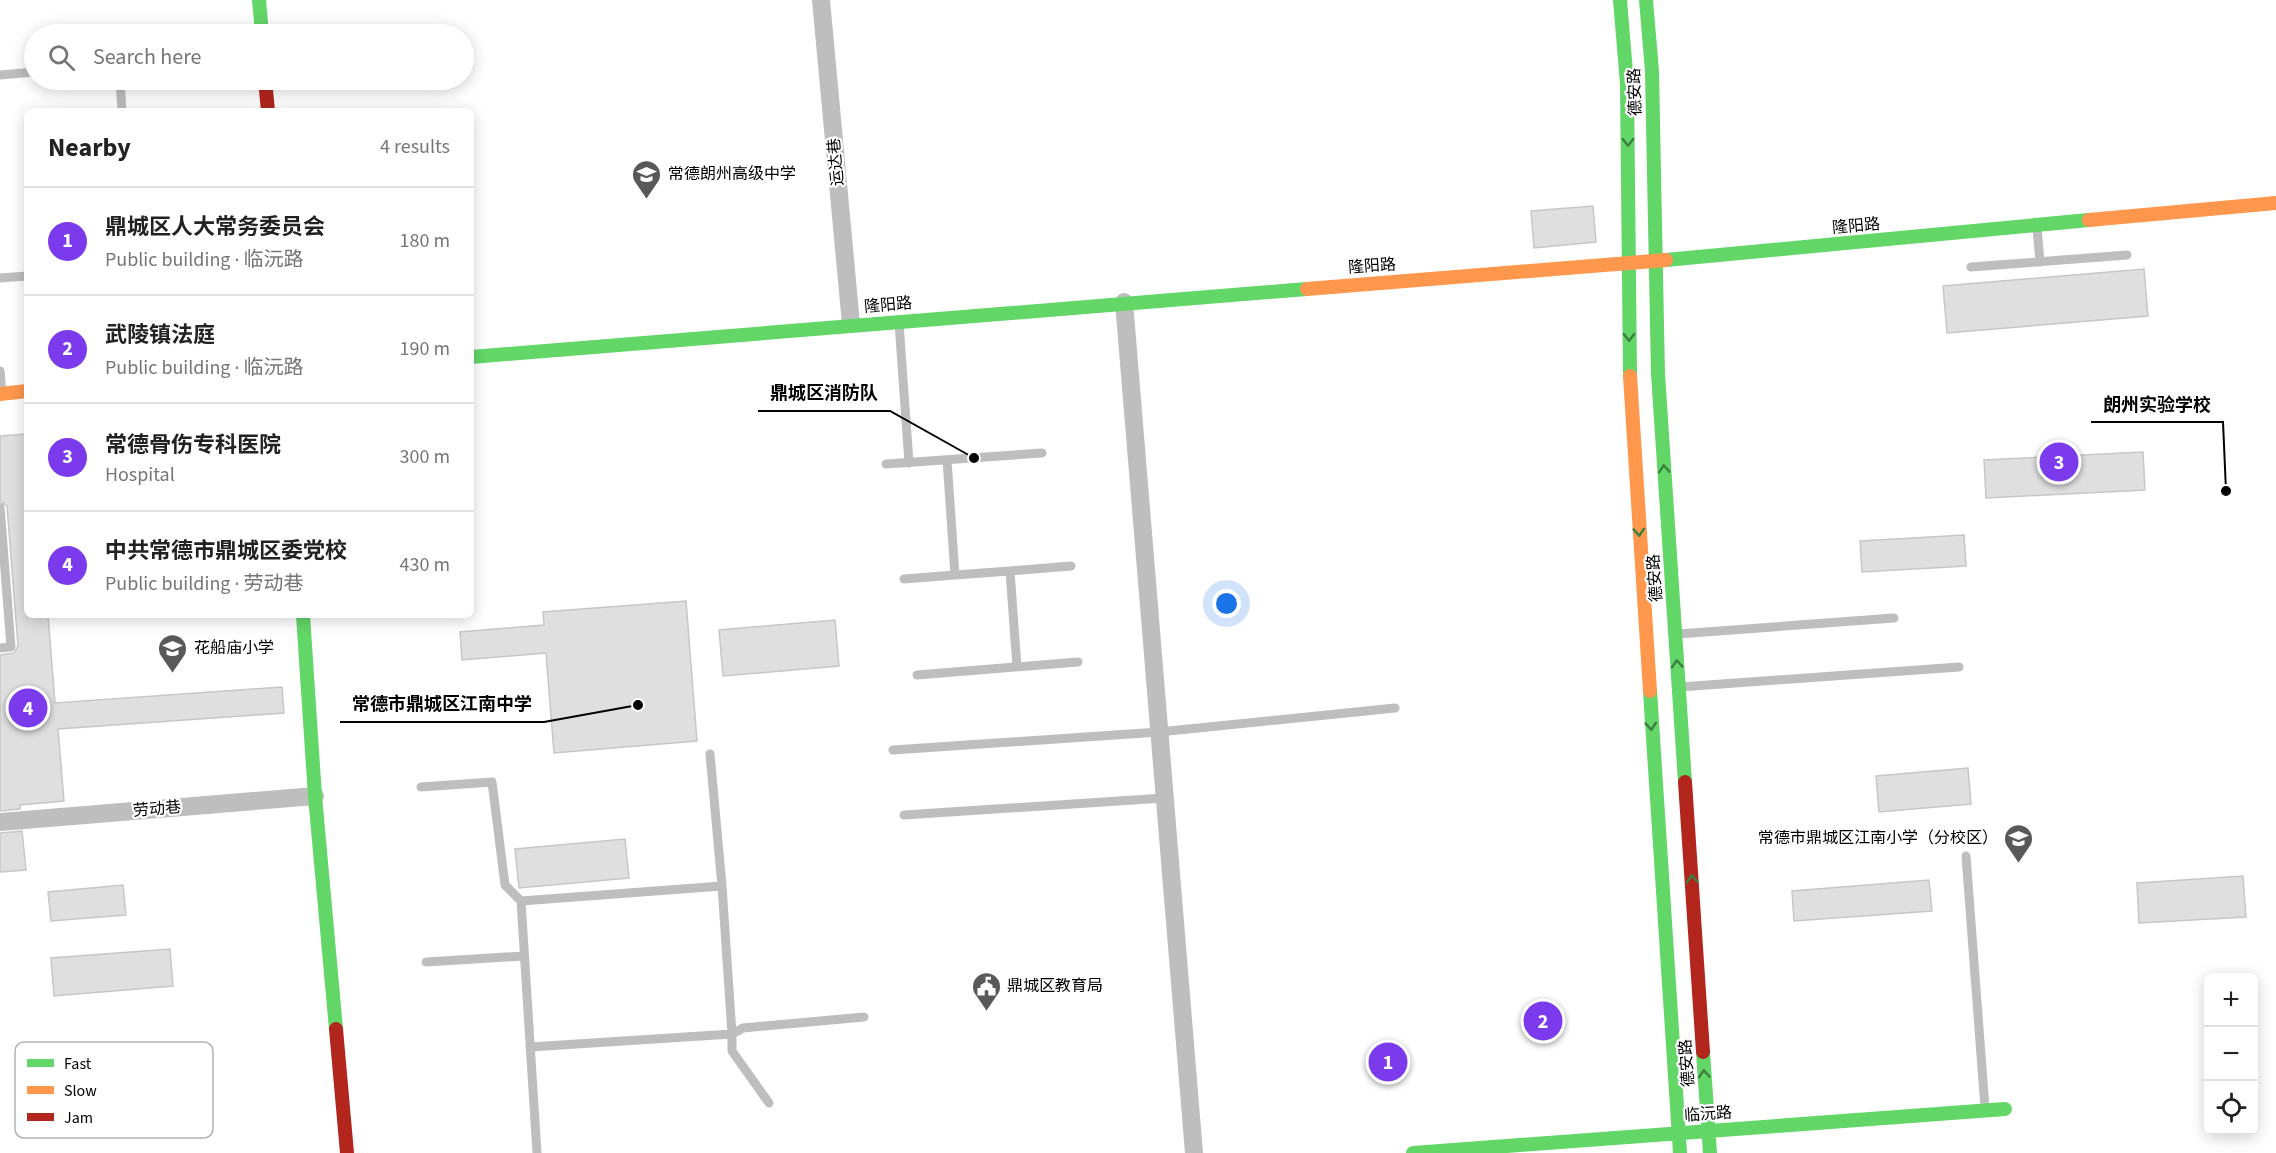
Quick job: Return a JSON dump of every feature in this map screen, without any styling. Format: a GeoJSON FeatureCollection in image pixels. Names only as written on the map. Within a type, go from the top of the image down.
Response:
{"type":"FeatureCollection","features":[{"type":"Feature","properties":{"kind":"street"},"geometry":{"type":"LineString","coordinates":[[259,0],[261,24]]}},
{"type":"Feature","properties":{"kind":"street","name":"运达巷"},"geometry":{"type":"LineString","coordinates":[[821,0],[850,324]]}},
{"type":"Feature","properties":{"kind":"street","name":"德安路"},"geometry":{"type":"LineString","coordinates":[[1620,0],[1627,84],[1630,377],[1680,1153]]}},
{"type":"Feature","properties":{"kind":"street","name":"德安路"},"geometry":{"type":"LineString","coordinates":[[1646,0],[1652,71],[1658,374],[1710,1153]]}},
{"type":"Feature","properties":{"kind":"street"},"geometry":{"type":"LineString","coordinates":[[266,90],[268,108]]}},
{"type":"Feature","properties":{"kind":"street","name":"隆阳路"},"geometry":{"type":"LineString","coordinates":[[474,357],[850,324],[1655,261],[2276,203]]}},
{"type":"Feature","properties":{"kind":"street"},"geometry":{"type":"LineString","coordinates":[[1124,302],[1194,1153]]}},
{"type":"Feature","properties":{"kind":"street"},"geometry":{"type":"LineString","coordinates":[[1,394],[24,391]]}},
{"type":"Feature","properties":{"kind":"street"},"geometry":{"type":"LineString","coordinates":[[303,618],[315,796],[347,1153]]}},
{"type":"Feature","properties":{"kind":"street","name":"劳动巷"},"geometry":{"type":"LineString","coordinates":[[0,822],[315,796]]}},
{"type":"Feature","properties":{"kind":"street","name":"临沅路"},"geometry":{"type":"LineString","coordinates":[[1413,1153],[2005,1109]]}},
{"type":"Feature","properties":{"kind":"lane"},"geometry":{"type":"LineString","coordinates":[[0,75],[24,73]]}},
{"type":"Feature","properties":{"kind":"lane"},"geometry":{"type":"LineString","coordinates":[[121,90],[123,108]]}},
{"type":"Feature","properties":{"kind":"lane"},"geometry":{"type":"LineString","coordinates":[[2037,225],[2040,262]]}},
{"type":"Feature","properties":{"kind":"lane"},"geometry":{"type":"LineString","coordinates":[[1971,267],[2127,255]]}},
{"type":"Feature","properties":{"kind":"lane"},"geometry":{"type":"LineString","coordinates":[[0,278],[24,276]]}},
{"type":"Feature","properties":{"kind":"lane"},"geometry":{"type":"LineString","coordinates":[[898,321],[909,462]]}},
{"type":"Feature","properties":{"kind":"lane"},"geometry":{"type":"LineString","coordinates":[[0,371],[1,394]]}},
{"type":"Feature","properties":{"kind":"lane"},"geometry":{"type":"LineString","coordinates":[[886,464],[1042,453]]}},
{"type":"Feature","properties":{"kind":"lane"},"geometry":{"type":"LineString","coordinates":[[947,460],[955,575]]}},
{"type":"Feature","properties":{"kind":"lane"},"geometry":{"type":"LineString","coordinates":[[0,507],[12,647],[0,648]]}},
{"type":"Feature","properties":{"kind":"lane"},"geometry":{"type":"LineString","coordinates":[[904,579],[1071,566]]}},
{"type":"Feature","properties":{"kind":"lane"},"geometry":{"type":"LineString","coordinates":[[1010,571],[1017,667]]}},
{"type":"Feature","properties":{"kind":"lane"},"geometry":{"type":"LineString","coordinates":[[1676,634],[1894,618]]}},
{"type":"Feature","properties":{"kind":"lane"},"geometry":{"type":"LineString","coordinates":[[917,675],[1078,662]]}},
{"type":"Feature","properties":{"kind":"lane"},"geometry":{"type":"LineString","coordinates":[[1679,687],[1959,667]]}},
{"type":"Feature","properties":{"kind":"lane"},"geometry":{"type":"LineString","coordinates":[[893,750],[1159,732],[1395,708]]}},
{"type":"Feature","properties":{"kind":"lane"},"geometry":{"type":"LineString","coordinates":[[710,754],[722,886],[732,1051],[769,1103]]}},
{"type":"Feature","properties":{"kind":"lane"},"geometry":{"type":"LineString","coordinates":[[420,787],[492,782],[505,885],[521,901],[537,1153]]}},
{"type":"Feature","properties":{"kind":"lane"},"geometry":{"type":"LineString","coordinates":[[904,815],[1164,798]]}},
{"type":"Feature","properties":{"kind":"lane"},"geometry":{"type":"LineString","coordinates":[[1966,856],[1985,1110]]}},
{"type":"Feature","properties":{"kind":"lane"},"geometry":{"type":"LineString","coordinates":[[521,901],[722,886]]}},
{"type":"Feature","properties":{"kind":"lane"},"geometry":{"type":"LineString","coordinates":[[426,962],[524,956]]}},
{"type":"Feature","properties":{"kind":"lane"},"geometry":{"type":"LineString","coordinates":[[530,1047],[732,1034],[743,1028],[864,1017]]}},
{"type":"Feature","properties":{"kind":"building"},"geometry":{"type":"Polygon","coordinates":[[[1593,206],[1596,242],[1534,248],[1531,211],[1593,206]]]}},
{"type":"Feature","properties":{"kind":"building"},"geometry":{"type":"Polygon","coordinates":[[[2144,269],[2148,316],[1947,333],[1943,286],[2144,269]]]}},
{"type":"Feature","properties":{"kind":"building"},"geometry":{"type":"Polygon","coordinates":[[[24,434],[24,618],[48,618],[55,703],[282,687],[284,713],[58,729],[64,801],[20,805],[20,809],[0,811],[0,655],[14,653],[18,646],[7,506],[0,500],[0,436],[24,434]]]}},
{"type":"Feature","properties":{"kind":"building"},"geometry":{"type":"Polygon","coordinates":[[[2143,452],[2145,490],[1986,498],[1984,460],[2143,452]]]}},
{"type":"Feature","properties":{"kind":"building"},"geometry":{"type":"Polygon","coordinates":[[[1964,535],[1966,566],[1862,572],[1860,541],[1964,535]]]}},
{"type":"Feature","properties":{"kind":"building"},"geometry":{"type":"Polygon","coordinates":[[[686,601],[697,741],[554,753],[546,653],[462,660],[460,632],[544,625],[543,612],[686,601]]]}},
{"type":"Feature","properties":{"kind":"building"},"geometry":{"type":"Polygon","coordinates":[[[835,620],[839,666],[723,676],[719,630],[835,620]]]}},
{"type":"Feature","properties":{"kind":"building"},"geometry":{"type":"Polygon","coordinates":[[[1968,768],[1971,804],[1879,812],[1876,776],[1968,768]]]}},
{"type":"Feature","properties":{"kind":"building"},"geometry":{"type":"Polygon","coordinates":[[[22,831],[26,870],[0,872],[0,833],[22,831]]]}},
{"type":"Feature","properties":{"kind":"building"},"geometry":{"type":"Polygon","coordinates":[[[625,839],[629,878],[519,888],[515,849],[625,839]]]}},
{"type":"Feature","properties":{"kind":"building"},"geometry":{"type":"Polygon","coordinates":[[[2243,876],[2246,917],[2139,923],[2137,883],[2243,876]]]}},
{"type":"Feature","properties":{"kind":"building"},"geometry":{"type":"Polygon","coordinates":[[[1929,880],[1932,911],[1794,921],[1792,891],[1929,880]]]}},
{"type":"Feature","properties":{"kind":"building"},"geometry":{"type":"Polygon","coordinates":[[[123,885],[126,915],[51,921],[48,892],[123,885]]]}},
{"type":"Feature","properties":{"kind":"building"},"geometry":{"type":"Polygon","coordinates":[[[170,949],[173,986],[54,996],[51,958],[170,949]]]}},
{"type":"Feature","properties":{"kind":"traffic: fast"},"geometry":{"type":"LineString","coordinates":[[259,0],[261,24]]}},
{"type":"Feature","properties":{"kind":"traffic: fast"},"geometry":{"type":"LineString","coordinates":[[1620,0],[1627,84],[1630,376]]}},
{"type":"Feature","properties":{"kind":"traffic: fast"},"geometry":{"type":"LineString","coordinates":[[1646,0],[1652,71],[1658,374],[1685,782]]}},
{"type":"Feature","properties":{"kind":"traffic: fast"},"geometry":{"type":"LineString","coordinates":[[1666,260],[2089,220]]}},
{"type":"Feature","properties":{"kind":"traffic: fast"},"geometry":{"type":"LineString","coordinates":[[474,357],[1307,289]]}},
{"type":"Feature","properties":{"kind":"traffic: fast"},"geometry":{"type":"LineString","coordinates":[[303,618],[315,796],[336,1029]]}},
{"type":"Feature","properties":{"kind":"traffic: fast"},"geometry":{"type":"LineString","coordinates":[[1650,691],[1680,1153]]}},
{"type":"Feature","properties":{"kind":"traffic: fast"},"geometry":{"type":"LineString","coordinates":[[1703,1052],[1710,1153]]}},
{"type":"Feature","properties":{"kind":"traffic: fast"},"geometry":{"type":"LineString","coordinates":[[1413,1153],[2005,1109]]}},
{"type":"Feature","properties":{"kind":"traffic: slow"},"geometry":{"type":"LineString","coordinates":[[2089,220],[2276,203]]}},
{"type":"Feature","properties":{"kind":"traffic: slow"},"geometry":{"type":"LineString","coordinates":[[1307,289],[1666,260]]}},
{"type":"Feature","properties":{"kind":"traffic: slow"},"geometry":{"type":"LineString","coordinates":[[1630,376],[1650,691]]}},
{"type":"Feature","properties":{"kind":"traffic: slow"},"geometry":{"type":"LineString","coordinates":[[0,394],[24,391]]}},
{"type":"Feature","properties":{"kind":"traffic: jam"},"geometry":{"type":"LineString","coordinates":[[266,90],[268,108]]}},
{"type":"Feature","properties":{"kind":"traffic: jam"},"geometry":{"type":"LineString","coordinates":[[1685,782],[1703,1052]]}},
{"type":"Feature","properties":{"kind":"traffic: jam"},"geometry":{"type":"LineString","coordinates":[[336,1029],[347,1153]]}},
{"type":"Feature","properties":{"kind":"place","name":"常德朗州高级中学"},"geometry":{"type":"Point","coordinates":[647,200]}},
{"type":"Feature","properties":{"kind":"place","name":"鼎城区消防队"},"geometry":{"type":"Point","coordinates":[974,458]}},
{"type":"Feature","properties":{"kind":"place","name":"常德骨伤专科医院"},"geometry":{"type":"Point","coordinates":[2059,462]}},
{"type":"Feature","properties":{"kind":"place","name":"朗州实验学校"},"geometry":{"type":"Point","coordinates":[2226,491]}},
{"type":"Feature","properties":{"kind":"place","name":"花船庙小学"},"geometry":{"type":"Point","coordinates":[173,674]}},
{"type":"Feature","properties":{"kind":"place","name":"常德市鼎城区江南中学"},"geometry":{"type":"Point","coordinates":[638,705]}},
{"type":"Feature","properties":{"kind":"place","name":"中共常德市鼎城区委党校"},"geometry":{"type":"Point","coordinates":[28,708]}},
{"type":"Feature","properties":{"kind":"place","name":"常德市鼎城区江南小学（分校区）"},"geometry":{"type":"Point","coordinates":[2019,864]}},
{"type":"Feature","properties":{"kind":"place","name":"鼎城区教育局"},"geometry":{"type":"Point","coordinates":[986,1012]}},
{"type":"Feature","properties":{"kind":"place","name":"武陵镇法庭"},"geometry":{"type":"Point","coordinates":[1543,1021]}},
{"type":"Feature","properties":{"kind":"place","name":"鼎城区人大常务委员会"},"geometry":{"type":"Point","coordinates":[1388,1062]}}]}
